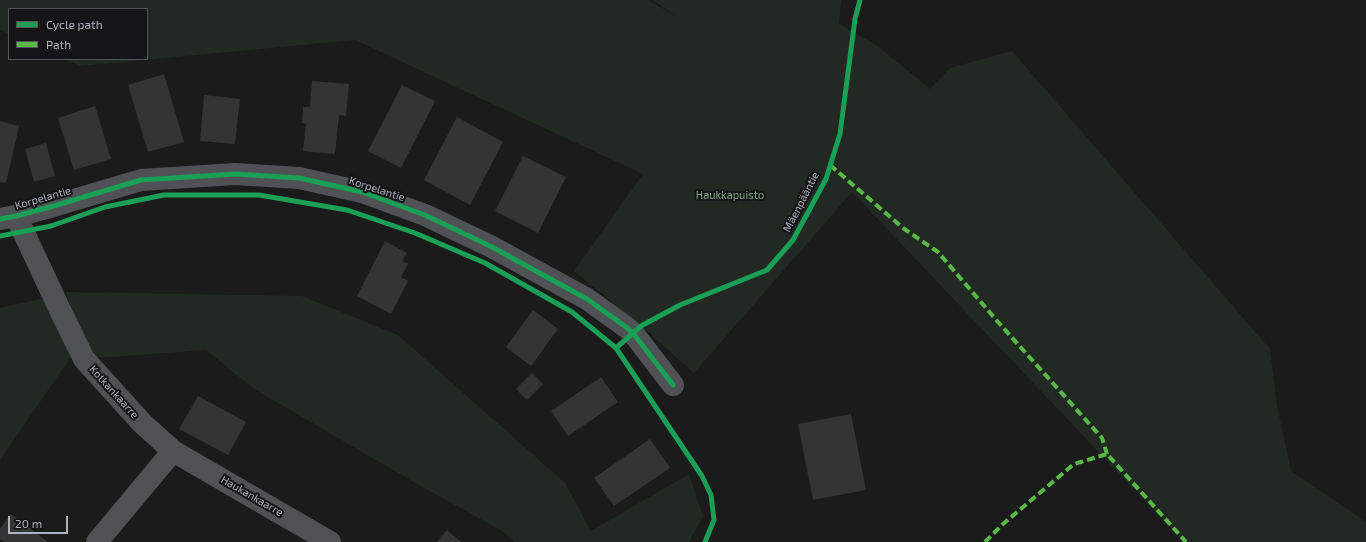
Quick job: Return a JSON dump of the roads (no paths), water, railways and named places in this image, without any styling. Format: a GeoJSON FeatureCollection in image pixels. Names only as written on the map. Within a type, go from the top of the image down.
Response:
{"type":"FeatureCollection","features":[{"type":"Feature","properties":{"kind":"street","name":"Korpelantie"},"geometry":{"type":"LineString","coordinates":[[8,218],[141,180],[234,174],[300,178],[362,192],[425,215],[492,247],[587,299],[633,333],[673,385]]}},
{"type":"Feature","properties":{"kind":"street","name":"Kotkankaarre"},"geometry":{"type":"LineString","coordinates":[[8,218],[61,312],[84,359],[142,424],[173,451]]}},
{"type":"Feature","properties":{"kind":"street"},"geometry":{"type":"LineString","coordinates":[[97,542],[173,451]]}},
{"type":"Feature","properties":{"kind":"street","name":"Haukankaarre"},"geometry":{"type":"LineString","coordinates":[[173,451],[330,542]]}},
{"type":"Feature","properties":{"kind":"park label","name":"Haukkapuisto"},"geometry":{"type":"Point","coordinates":[730,195]}}]}
